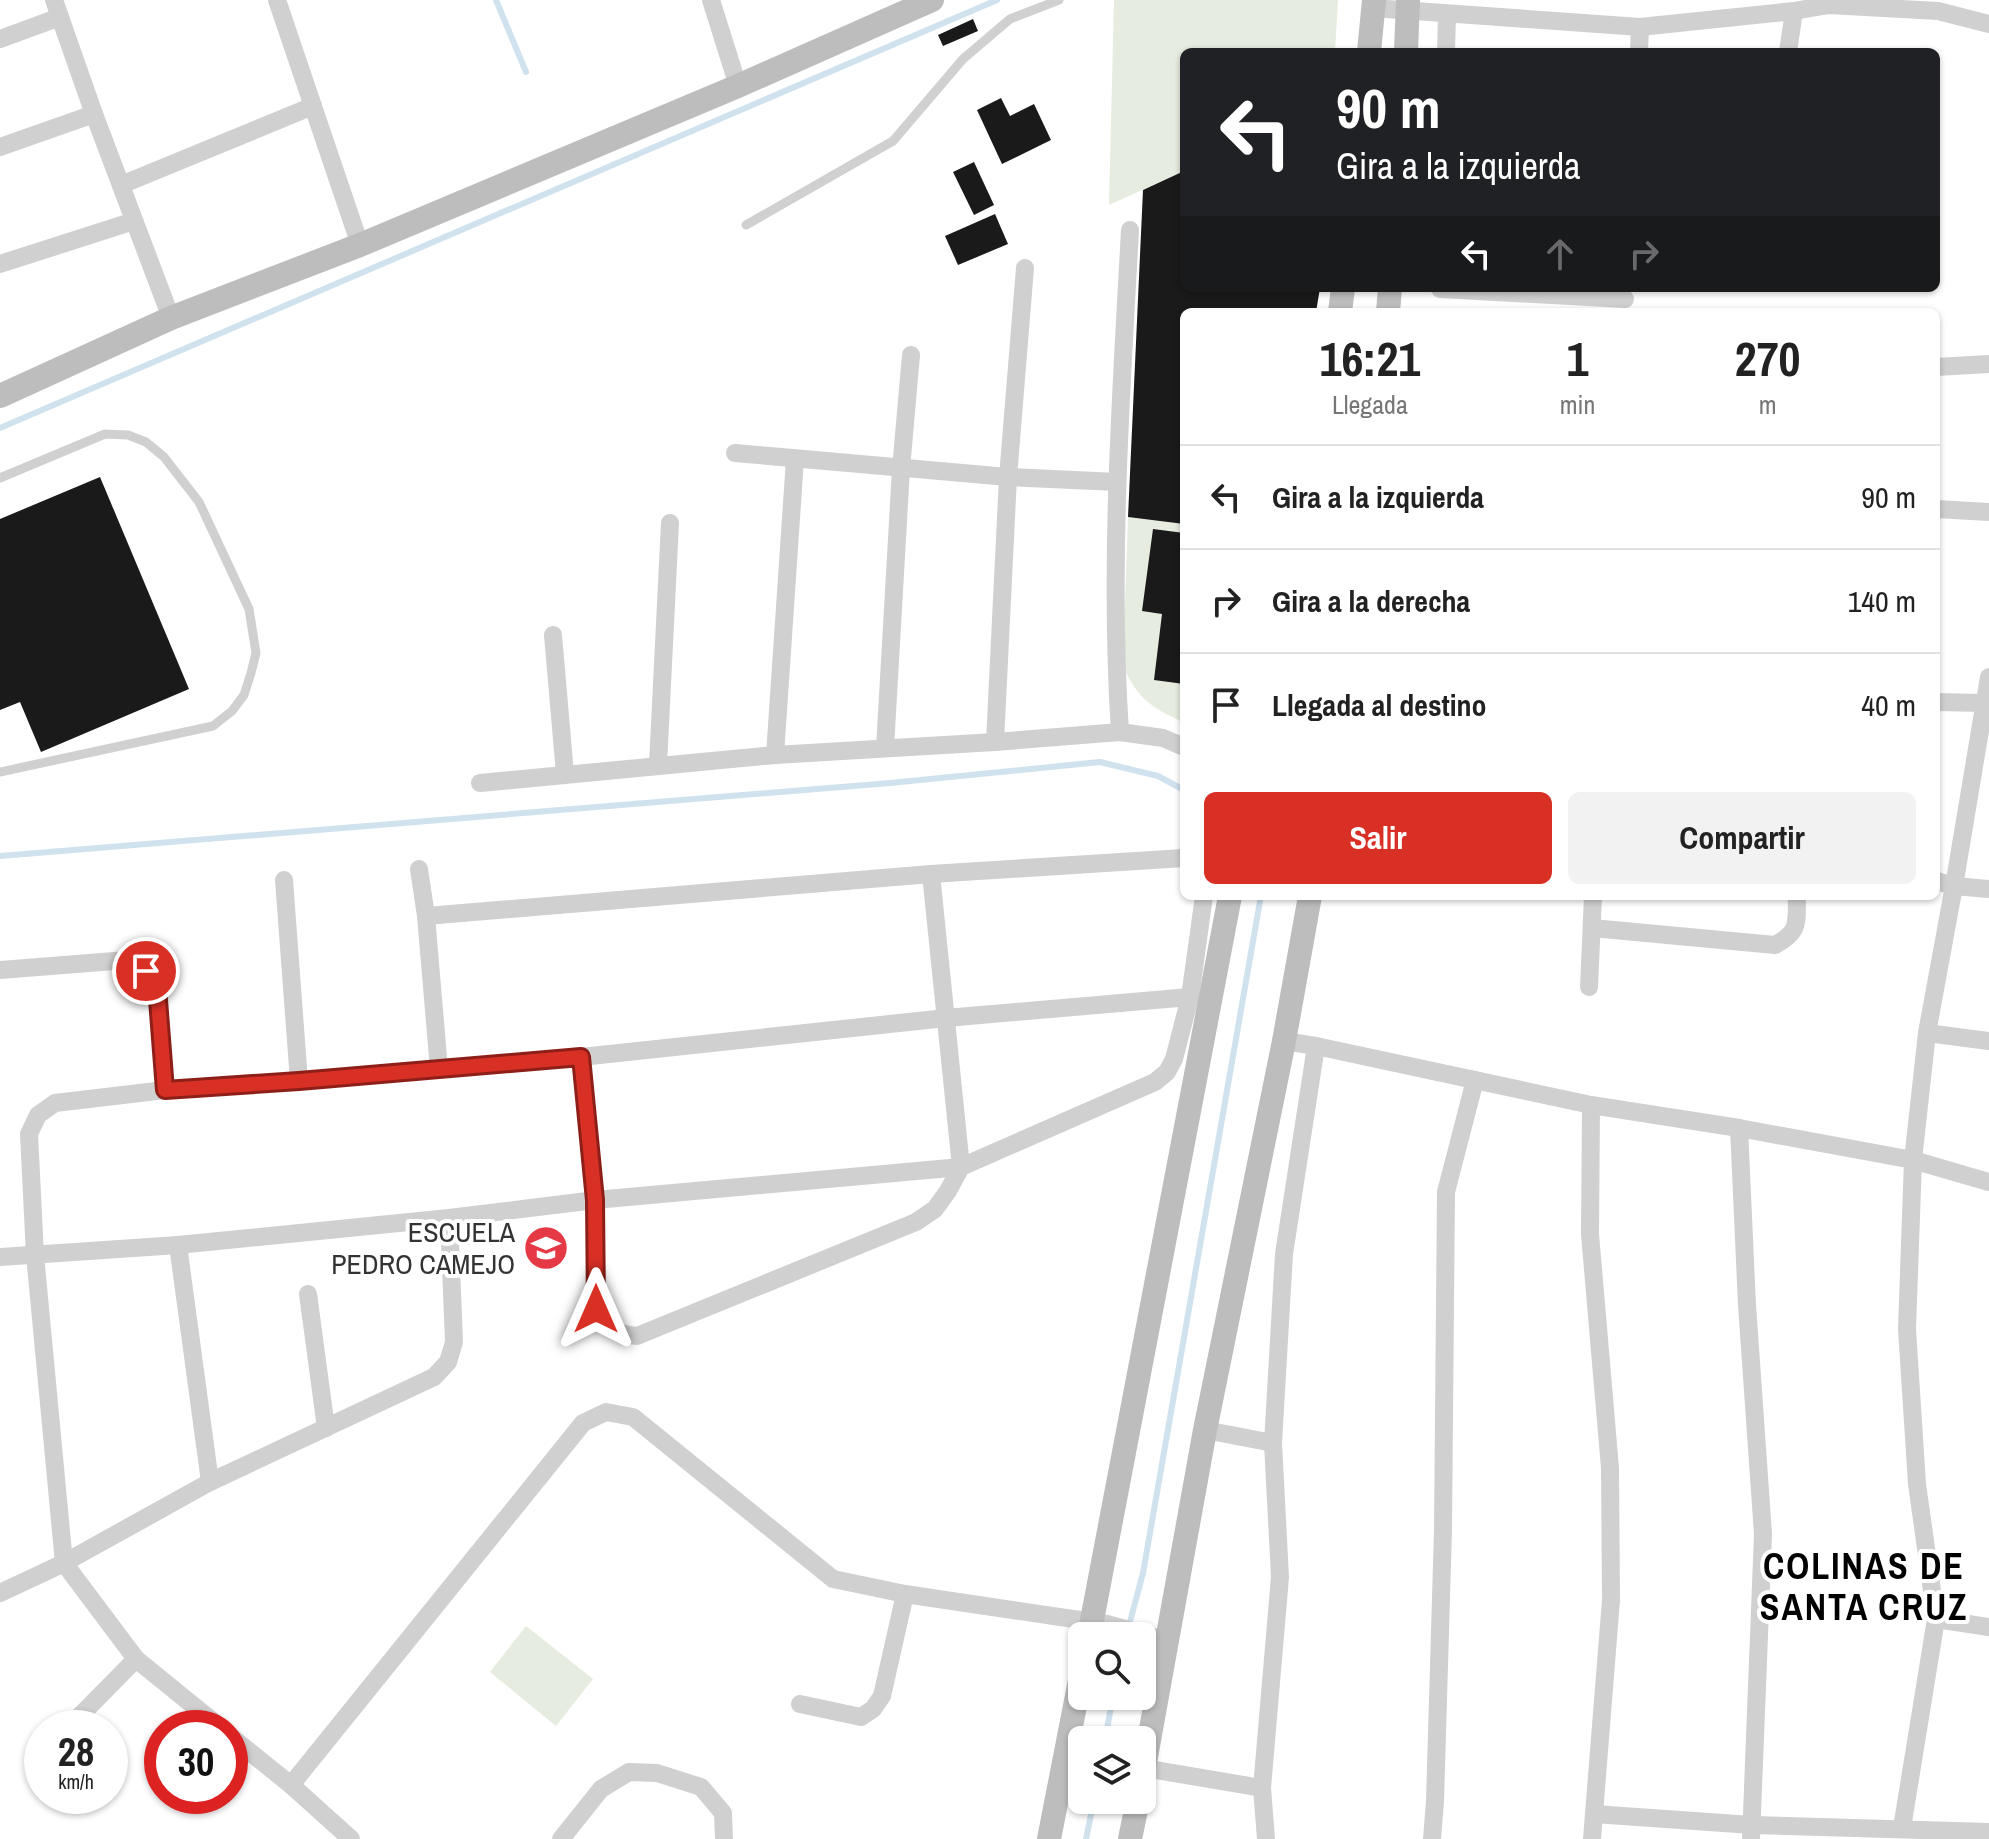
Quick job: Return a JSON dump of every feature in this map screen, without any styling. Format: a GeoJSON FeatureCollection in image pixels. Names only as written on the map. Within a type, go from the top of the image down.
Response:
{"type":"FeatureCollection","features":[{"type":"Feature","properties":{"kind":"main road"},"geometry":{"type":"LineString","coordinates":[[0,396],[171,318],[360,245],[738,86],[922,2]]}},
{"type":"Feature","properties":{"kind":"main road"},"geometry":{"type":"LineString","coordinates":[[1369,48],[1374,4]]}},
{"type":"Feature","properties":{"kind":"main road"},"geometry":{"type":"LineString","coordinates":[[1406,48],[1408,6]]}},
{"type":"Feature","properties":{"kind":"main road"},"geometry":{"type":"LineString","coordinates":[[1097,1622],[1229,900]]}},
{"type":"Feature","properties":{"kind":"main road"},"geometry":{"type":"LineString","coordinates":[[1149,1726],[1159,1638],[1205,1430],[1284,1041],[1309,900]]}},
{"type":"Feature","properties":{"kind":"main road"},"geometry":{"type":"LineString","coordinates":[[1049,1839],[1074,1710]]}},
{"type":"Feature","properties":{"kind":"main road"},"geometry":{"type":"LineString","coordinates":[[1130,1839],[1135,1814]]}},
{"type":"Feature","properties":{"kind":"street"},"geometry":{"type":"LineString","coordinates":[[277,0],[360,245]]}},
{"type":"Feature","properties":{"kind":"street"},"geometry":{"type":"LineString","coordinates":[[711,0],[738,86]]}},
{"type":"Feature","properties":{"kind":"street"},"geometry":{"type":"LineString","coordinates":[[1374,4],[1408,6],[1447,14],[1478,8],[1640,27],[1829,5],[1938,11],[1989,24]]}},
{"type":"Feature","properties":{"kind":"street"},"geometry":{"type":"LineString","coordinates":[[0,39],[57,8],[171,318]]}},
{"type":"Feature","properties":{"kind":"street"},"geometry":{"type":"LineString","coordinates":[[1789,48],[1794,11]]}},
{"type":"Feature","properties":{"kind":"street"},"geometry":{"type":"LineString","coordinates":[[1446,48],[1447,14]]}},
{"type":"Feature","properties":{"kind":"street"},"geometry":{"type":"LineString","coordinates":[[1639,48],[1640,27]]}},
{"type":"Feature","properties":{"kind":"street"},"geometry":{"type":"LineString","coordinates":[[121,185],[313,106]]}},
{"type":"Feature","properties":{"kind":"street"},"geometry":{"type":"LineString","coordinates":[[0,147],[94,114]]}},
{"type":"Feature","properties":{"kind":"street"},"geometry":{"type":"LineString","coordinates":[[0,264],[134,221]]}},
{"type":"Feature","properties":{"kind":"street"},"geometry":{"type":"LineString","coordinates":[[1120,732],[1117,482],[1130,230]]}},
{"type":"Feature","properties":{"kind":"street"},"geometry":{"type":"LineString","coordinates":[[995,742],[1008,477],[1025,268]]}},
{"type":"Feature","properties":{"kind":"street"},"geometry":{"type":"LineString","coordinates":[[1490,292],[1625,300]]}},
{"type":"Feature","properties":{"kind":"street"},"geometry":{"type":"LineString","coordinates":[[885,748],[901,469],[911,355]]}},
{"type":"Feature","properties":{"kind":"street"},"geometry":{"type":"LineString","coordinates":[[1940,367],[1989,364]]}},
{"type":"Feature","properties":{"kind":"street"},"geometry":{"type":"LineString","coordinates":[[735,453],[901,469],[1117,482]]}},
{"type":"Feature","properties":{"kind":"street"},"geometry":{"type":"LineString","coordinates":[[775,755],[795,459]]}},
{"type":"Feature","properties":{"kind":"street"},"geometry":{"type":"LineString","coordinates":[[1940,509],[1989,512]]}},
{"type":"Feature","properties":{"kind":"street"},"geometry":{"type":"LineString","coordinates":[[658,765],[670,523]]}},
{"type":"Feature","properties":{"kind":"street"},"geometry":{"type":"LineString","coordinates":[[553,635],[565,774]]}},
{"type":"Feature","properties":{"kind":"street"},"geometry":{"type":"LineString","coordinates":[[1902,1828],[1936,1619],[1917,1484],[1907,1329],[1913,1160],[1945,883],[1984,738],[1984,703],[1989,677]]}},
{"type":"Feature","properties":{"kind":"street"},"geometry":{"type":"LineString","coordinates":[[1940,702],[1984,703]]}},
{"type":"Feature","properties":{"kind":"street"},"geometry":{"type":"LineString","coordinates":[[480,783],[775,755],[1120,732],[1163,738],[1180,745]]}},
{"type":"Feature","properties":{"kind":"street"},"geometry":{"type":"LineString","coordinates":[[426,916],[931,874],[1180,858]]}},
{"type":"Feature","properties":{"kind":"street"},"geometry":{"type":"LineString","coordinates":[[419,869],[439,1069]]}},
{"type":"Feature","properties":{"kind":"street"},"geometry":{"type":"LineString","coordinates":[[581,1057],[595,1200],[596,1309],[602,1320],[622,1334],[637,1336],[916,1222],[935,1209],[961,1167],[931,874]]}},
{"type":"Feature","properties":{"kind":"street"},"geometry":{"type":"LineString","coordinates":[[284,880],[299,1081]]}},
{"type":"Feature","properties":{"kind":"street"},"geometry":{"type":"LineString","coordinates":[[1945,883],[1989,889]]}},
{"type":"Feature","properties":{"kind":"street"},"geometry":{"type":"LineString","coordinates":[[0,1257],[178,1245],[595,1200],[961,1167],[1155,1082],[1167,1072],[1174,1059],[1190,997],[1203,900]]}},
{"type":"Feature","properties":{"kind":"street"},"geometry":{"type":"LineString","coordinates":[[1589,987],[1593,900]]}},
{"type":"Feature","properties":{"kind":"street"},"geometry":{"type":"LineString","coordinates":[[1592,928],[1775,945],[1788,938],[1796,925],[1797,900]]}},
{"type":"Feature","properties":{"kind":"street"},"geometry":{"type":"LineString","coordinates":[[0,970],[127,960],[146,971],[157,987],[165,1090]]}},
{"type":"Feature","properties":{"kind":"street"},"geometry":{"type":"LineString","coordinates":[[199,1710],[136,1659],[64,1563],[35,1255],[29,1134],[38,1115],[55,1103],[165,1090],[581,1057],[946,1018],[1190,997]]}},
{"type":"Feature","properties":{"kind":"street"},"geometry":{"type":"LineString","coordinates":[[1927,1033],[1989,1041]]}},
{"type":"Feature","properties":{"kind":"street"},"geometry":{"type":"LineString","coordinates":[[1284,1041],[1591,1105],[1913,1160],[1989,1182]]}},
{"type":"Feature","properties":{"kind":"street"},"geometry":{"type":"LineString","coordinates":[[1266,1839],[1262,1788],[1280,1577],[1273,1443],[1284,1254],[1316,1046]]}},
{"type":"Feature","properties":{"kind":"street"},"geometry":{"type":"LineString","coordinates":[[1432,1839],[1443,1530],[1446,1192],[1475,1080]]}},
{"type":"Feature","properties":{"kind":"street"},"geometry":{"type":"LineString","coordinates":[[1591,1105],[1590,1234],[1610,1468],[1611,1600],[1592,1839]]}},
{"type":"Feature","properties":{"kind":"street"},"geometry":{"type":"LineString","coordinates":[[1739,1128],[1747,1305],[1763,1534],[1752,1832]]}},
{"type":"Feature","properties":{"kind":"street"},"geometry":{"type":"LineString","coordinates":[[0,1593],[64,1563],[210,1482],[434,1377],[448,1362],[454,1342],[449,1218]]}},
{"type":"Feature","properties":{"kind":"street"},"geometry":{"type":"LineString","coordinates":[[178,1245],[210,1482]]}},
{"type":"Feature","properties":{"kind":"street"},"geometry":{"type":"LineString","coordinates":[[308,1294],[326,1428]]}},
{"type":"Feature","properties":{"kind":"street"},"geometry":{"type":"LineString","coordinates":[[291,1785],[583,1423],[606,1412],[633,1417],[833,1579],[1068,1622]]}},
{"type":"Feature","properties":{"kind":"street"},"geometry":{"type":"LineString","coordinates":[[1205,1430],[1273,1443]]}},
{"type":"Feature","properties":{"kind":"street"},"geometry":{"type":"LineString","coordinates":[[800,1704],[861,1717],[873,1709],[882,1696],[905,1594]]}},
{"type":"Feature","properties":{"kind":"street"},"geometry":{"type":"LineString","coordinates":[[1936,1619],[1989,1627]]}},
{"type":"Feature","properties":{"kind":"street"},"geometry":{"type":"LineString","coordinates":[[86,1710],[136,1659]]}},
{"type":"Feature","properties":{"kind":"street"},"geometry":{"type":"LineString","coordinates":[[248,1750],[351,1839]]}},
{"type":"Feature","properties":{"kind":"street"},"geometry":{"type":"LineString","coordinates":[[561,1839],[601,1789],[629,1772],[657,1773],[701,1787],[723,1813],[724,1839]]}},
{"type":"Feature","properties":{"kind":"street"},"geometry":{"type":"LineString","coordinates":[[1156,1775],[1262,1788]]}},
{"type":"Feature","properties":{"kind":"street"},"geometry":{"type":"LineString","coordinates":[[1594,1814],[1752,1832],[1902,1828],[1989,1832]]}},
{"type":"Feature","properties":{"kind":"lane"},"geometry":{"type":"LineString","coordinates":[[746,225],[893,141],[963,59],[1010,19],[1059,0]]}},
{"type":"Feature","properties":{"kind":"lane"},"geometry":{"type":"LineString","coordinates":[[0,478],[105,434],[128,435],[146,442],[164,457],[199,502],[249,609],[256,653],[244,695],[232,711],[213,726],[0,772]]}},
{"type":"Feature","properties":{"kind":"shaded area"},"geometry":{"type":"Polygon","coordinates":[[[1114,0],[1338,0],[1335,48],[1180,48],[1180,173],[1109,205],[1114,0]]]}},
{"type":"Feature","properties":{"kind":"shaded area"},"geometry":{"type":"Polygon","coordinates":[[[1128,517],[1180,524],[1180,721],[1140,695],[1123,666],[1128,517]]]}},
{"type":"Feature","properties":{"kind":"shaded area"},"geometry":{"type":"Polygon","coordinates":[[[526,1626],[593,1679],[556,1726],[490,1672],[526,1626]]]}},
{"type":"Feature","properties":{"kind":"building"},"geometry":{"type":"Polygon","coordinates":[[[973,19],[978,31],[943,46],[938,35],[973,19]]]}},
{"type":"Feature","properties":{"kind":"building"},"geometry":{"type":"Polygon","coordinates":[[[1001,98],[1010,116],[1034,104],[1051,140],[1002,164],[977,110],[1001,98]]]}},
{"type":"Feature","properties":{"kind":"building"},"geometry":{"type":"Polygon","coordinates":[[[974,162],[994,205],[974,215],[953,172],[974,162]]]}},
{"type":"Feature","properties":{"kind":"building"},"geometry":{"type":"Polygon","coordinates":[[[1180,173],[1180,292],[1319,292],[1317,308],[1180,308],[1180,524],[1128,517],[1143,190],[1180,173]]]}},
{"type":"Feature","properties":{"kind":"building"},"geometry":{"type":"Polygon","coordinates":[[[995,214],[1008,244],[958,265],[945,236],[995,214]]]}},
{"type":"Feature","properties":{"kind":"building"},"geometry":{"type":"Polygon","coordinates":[[[100,477],[189,689],[41,752],[20,702],[0,710],[0,519],[100,477]]]}},
{"type":"Feature","properties":{"kind":"building"},"geometry":{"type":"Polygon","coordinates":[[[1153,529],[1180,532],[1180,683],[1154,680],[1162,614],[1142,611],[1153,529]]]}},
{"type":"Feature","properties":{"kind":"waterway"},"geometry":{"type":"LineString","coordinates":[[496,0],[526,72]]}},
{"type":"Feature","properties":{"kind":"waterway"},"geometry":{"type":"LineString","coordinates":[[0,428],[997,0]]}},
{"type":"Feature","properties":{"kind":"waterway"},"geometry":{"type":"LineString","coordinates":[[0,856],[890,783],[1100,762],[1158,776],[1180,788]]}},
{"type":"Feature","properties":{"kind":"waterway"},"geometry":{"type":"LineString","coordinates":[[1130,1622],[1143,1573],[1260,901]]}},
{"type":"Feature","properties":{"kind":"waterway"},"geometry":{"type":"LineString","coordinates":[[1108,1726],[1110,1710]]}},
{"type":"Feature","properties":{"kind":"waterway"},"geometry":{"type":"LineString","coordinates":[[1086,1839],[1091,1814]]}},
{"type":"Feature","properties":{"kind":"place","name":"ESCUELA PEDRO CAMEJO"},"geometry":{"type":"Point","coordinates":[546,1248]}},
{"type":"Feature","properties":{"kind":"district","name":"COLINAS DE SANTA CRUZ"},"geometry":{"type":"Point","coordinates":[1864,1586]}},
{"type":"Feature","properties":{"kind":"route"},"geometry":{"type":"LineString","coordinates":[[146,971],[157,987],[165,1090],[581,1057],[595,1200],[596,1309]]}}]}
